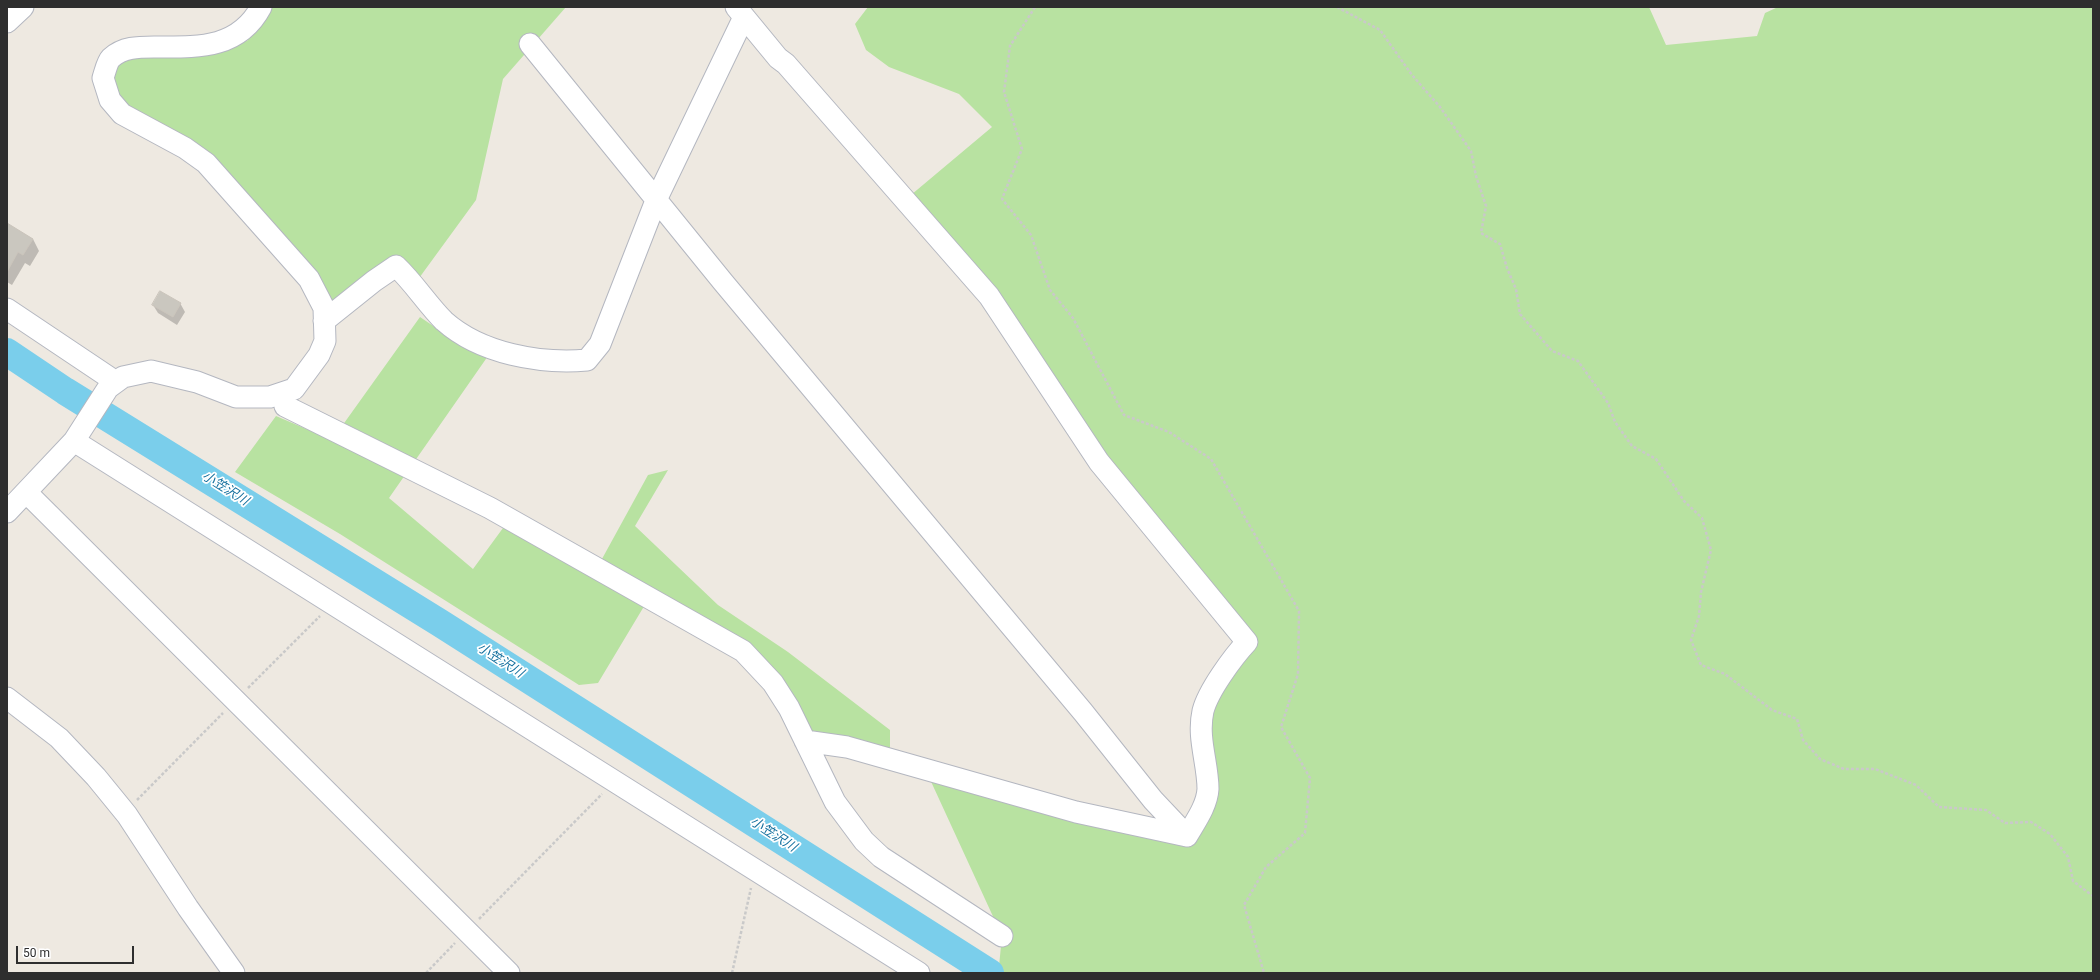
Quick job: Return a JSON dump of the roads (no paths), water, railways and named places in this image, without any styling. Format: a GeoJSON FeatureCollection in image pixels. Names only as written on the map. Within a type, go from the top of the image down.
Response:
{"type":"FeatureCollection","features":[{"type":"Feature","properties":{"kind":"street"},"geometry":{"type":"LineString","coordinates":[[7,22],[23,7]]}},
{"type":"Feature","properties":{"kind":"street"},"geometry":{"type":"LineString","coordinates":[[7,512],[77,437],[112,385],[124,376],[151,371],[197,382],[236,397],[270,397],[294,389],[319,354],[325,341],[324,308],[308,278],[206,163],[185,148],[122,114],[110,100],[102,78],[110,59],[131,47],[201,46],[220,42],[239,33],[254,21],[261,7]]}},
{"type":"Feature","properties":{"kind":"street"},"geometry":{"type":"LineString","coordinates":[[324,321],[374,281],[396,266],[445,322],[465,335],[488,346],[530,358],[568,362],[587,360],[600,344],[657,198],[740,12],[778,58],[786,64],[989,296],[1099,462],[1248,642],[1234,656],[1203,710],[1200,733],[1208,790],[1204,806],[1187,836]]}},
{"type":"Feature","properties":{"kind":"street"},"geometry":{"type":"LineString","coordinates":[[530,44],[632,171],[657,198],[723,282],[1083,712],[1153,800],[1187,836]]}},
{"type":"Feature","properties":{"kind":"street"},"geometry":{"type":"LineString","coordinates":[[7,309],[112,385]]}},
{"type":"Feature","properties":{"kind":"street"},"geometry":{"type":"LineString","coordinates":[[285,406],[490,508],[743,651],[773,683],[789,708],[835,802],[864,841],[881,857],[1002,936]]}},
{"type":"Feature","properties":{"kind":"street"},"geometry":{"type":"LineString","coordinates":[[77,437],[919,973]]}},
{"type":"Feature","properties":{"kind":"street"},"geometry":{"type":"LineString","coordinates":[[26,492],[508,973]]}},
{"type":"Feature","properties":{"kind":"street"},"geometry":{"type":"LineString","coordinates":[[7,698],[59,738],[96,777],[127,815],[188,908],[234,973]]}},
{"type":"Feature","properties":{"kind":"street"},"geometry":{"type":"LineString","coordinates":[[805,741],[848,747],[1076,812],[1187,836]]}},
{"type":"Feature","properties":{"kind":"waterway","name":"小笠沢川"},"geometry":{"type":"LineString","coordinates":[[7,352],[65,391],[440,623],[990,973]]}}]}
